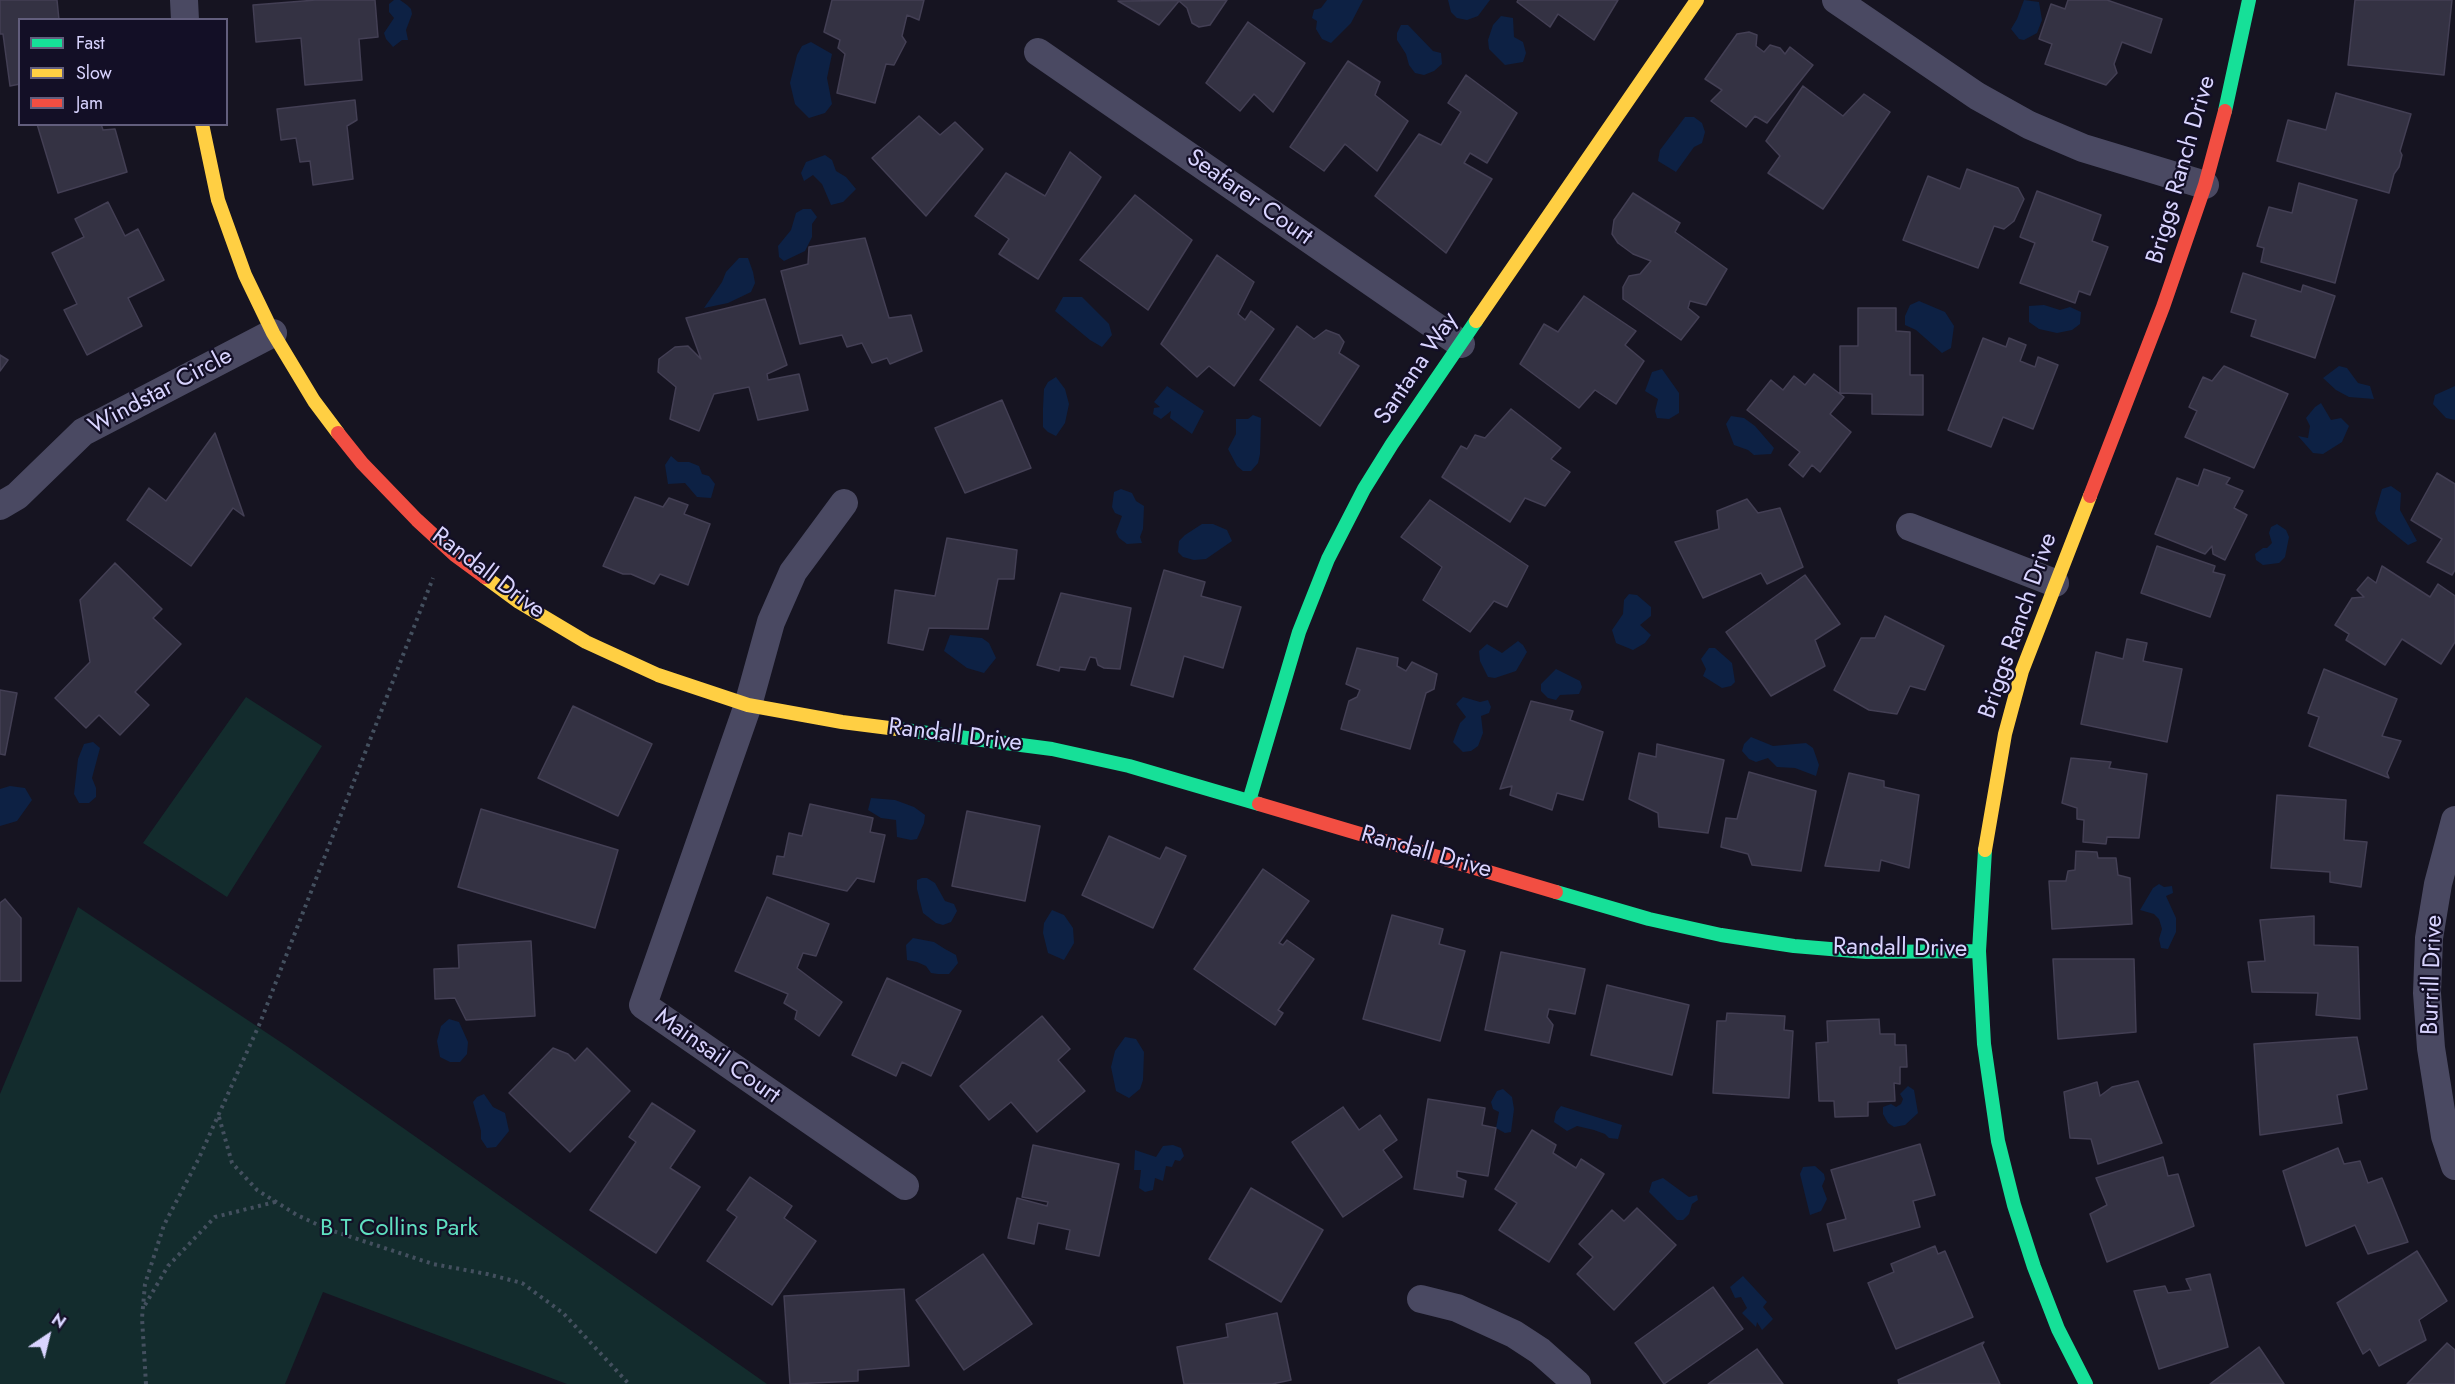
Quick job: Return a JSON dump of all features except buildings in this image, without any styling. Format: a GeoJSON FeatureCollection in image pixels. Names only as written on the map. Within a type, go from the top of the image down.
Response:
{"type":"FeatureCollection","features":[{"type":"Feature","properties":{"kind":"street"},"geometry":{"type":"LineString","coordinates":[[184,0],[185,18]]}},
{"type":"Feature","properties":{"kind":"street","name":"Santana Way"},"geometry":{"type":"LineString","coordinates":[[1249,801],[1299,632],[1328,559],[1364,489],[1697,0]]}},
{"type":"Feature","properties":{"kind":"street"},"geometry":{"type":"LineString","coordinates":[[1836,0],[1977,96],[2028,125],[2083,148],[2205,185]]}},
{"type":"Feature","properties":{"kind":"street","name":"Briggs Ranch Drive"},"geometry":{"type":"LineString","coordinates":[[2086,1384],[2058,1329],[2034,1267],[2014,1205],[1998,1141],[1984,1044],[1979,951],[1987,832],[2005,735],[2022,671],[2163,307],[2205,185],[2229,97],[2249,0]]}},
{"type":"Feature","properties":{"kind":"street","name":"Seafarer Court"},"geometry":{"type":"LineString","coordinates":[[1038,52],[1461,344]]}},
{"type":"Feature","properties":{"kind":"street","name":"Randall Drive"},"geometry":{"type":"LineString","coordinates":[[202,126],[218,201],[245,275],[273,333],[315,401],[362,463],[417,520],[455,555],[519,602],[586,642],[658,675],[748,705],[842,722],[1052,749],[1129,766],[1649,919],[1721,935],[1794,946],[1866,952],[1979,951]]}},
{"type":"Feature","properties":{"kind":"street","name":"Windstar Circle"},"geometry":{"type":"LineString","coordinates":[[0,506],[17,496],[83,432],[273,333]]}},
{"type":"Feature","properties":{"kind":"street"},"geometry":{"type":"LineString","coordinates":[[748,705],[771,622],[793,572],[844,503]]}},
{"type":"Feature","properties":{"kind":"street"},"geometry":{"type":"LineString","coordinates":[[1910,527],[2055,583]]}},
{"type":"Feature","properties":{"kind":"street","name":"Mainsail Court"},"geometry":{"type":"LineString","coordinates":[[748,705],[642,1005],[906,1186]]}},
{"type":"Feature","properties":{"kind":"street","name":"Burrill Drive"},"geometry":{"type":"LineString","coordinates":[[2455,820],[2436,895],[2429,938],[2427,993],[2434,1070],[2445,1136],[2455,1166]]}},
{"type":"Feature","properties":{"kind":"street"},"geometry":{"type":"LineString","coordinates":[[1420,1299],[1456,1308],[1514,1334],[1540,1351],[1577,1384]]}},
{"type":"Feature","properties":{"kind":"path"},"geometry":{"type":"LineString","coordinates":[[146,1384],[143,1309],[145,1284],[164,1225],[218,1116],[260,1023],[430,582],[455,555]]}},
{"type":"Feature","properties":{"kind":"path"},"geometry":{"type":"LineString","coordinates":[[218,1116],[232,1163],[257,1190],[297,1215],[327,1229],[375,1246],[433,1264],[522,1283],[563,1313],[629,1384]]}},
{"type":"Feature","properties":{"kind":"path"},"geometry":{"type":"LineString","coordinates":[[143,1309],[168,1266],[215,1217],[276,1202]]}},
{"type":"Feature","properties":{"kind":"green space"},"geometry":{"type":"Polygon","coordinates":[[[246,697],[322,746],[227,897],[143,843],[246,697]]]}},
{"type":"Feature","properties":{"kind":"green space","name":"B T Collins Park"},"geometry":{"type":"Polygon","coordinates":[[[78,907],[288,1047],[767,1384],[567,1384],[323,1292],[285,1384],[0,1384],[0,1094],[78,907]]]}},
{"type":"Feature","properties":{"kind":"water"},"geometry":{"type":"Polygon","coordinates":[[[394,0],[400,0],[407,5],[412,14],[406,30],[408,40],[402,40],[393,47],[384,33],[394,18],[389,12],[389,4],[394,0]]]}},
{"type":"Feature","properties":{"kind":"water"},"geometry":{"type":"Polygon","coordinates":[[[1327,0],[1363,0],[1351,23],[1331,43],[1322,39],[1316,29],[1317,21],[1312,18],[1314,10],[1321,8],[1327,0]]]}},
{"type":"Feature","properties":{"kind":"water"},"geometry":{"type":"Polygon","coordinates":[[[1448,0],[1490,0],[1478,16],[1467,20],[1457,18],[1451,12],[1448,0]]]}},
{"type":"Feature","properties":{"kind":"water"},"geometry":{"type":"Polygon","coordinates":[[[2024,0],[2039,2],[2042,20],[2037,33],[2024,40],[2019,39],[2011,29],[2024,0]]]}},
{"type":"Feature","properties":{"kind":"water"},"geometry":{"type":"Polygon","coordinates":[[[1501,16],[1513,18],[1514,37],[1523,42],[1526,53],[1523,62],[1505,65],[1489,49],[1488,40],[1493,25],[1501,16]]]}},
{"type":"Feature","properties":{"kind":"water"},"geometry":{"type":"Polygon","coordinates":[[[1401,25],[1408,25],[1433,51],[1441,53],[1442,64],[1434,71],[1424,75],[1415,73],[1409,65],[1406,54],[1397,40],[1397,33],[1401,25]]]}},
{"type":"Feature","properties":{"kind":"water"},"geometry":{"type":"Polygon","coordinates":[[[811,42],[832,54],[827,78],[832,104],[825,113],[809,118],[795,104],[790,83],[797,55],[802,46],[811,42]]]}},
{"type":"Feature","properties":{"kind":"water"},"geometry":{"type":"Polygon","coordinates":[[[1685,117],[1694,117],[1702,123],[1705,132],[1702,143],[1694,147],[1676,172],[1658,161],[1660,150],[1685,117]]]}},
{"type":"Feature","properties":{"kind":"water"},"geometry":{"type":"Polygon","coordinates":[[[825,155],[832,160],[836,171],[846,177],[856,189],[843,202],[831,205],[822,184],[813,175],[804,181],[801,173],[806,162],[825,155]]]}},
{"type":"Feature","properties":{"kind":"water"},"geometry":{"type":"Polygon","coordinates":[[[803,209],[811,209],[817,217],[812,224],[812,237],[805,251],[784,261],[779,257],[778,246],[791,230],[796,213],[803,209]]]}},
{"type":"Feature","properties":{"kind":"water"},"geometry":{"type":"Polygon","coordinates":[[[739,258],[748,258],[753,272],[755,283],[751,292],[728,303],[704,308],[722,282],[726,272],[739,258]]]}},
{"type":"Feature","properties":{"kind":"water"},"geometry":{"type":"Polygon","coordinates":[[[1063,297],[1082,297],[1109,324],[1112,335],[1102,347],[1055,311],[1063,297]]]}},
{"type":"Feature","properties":{"kind":"water"},"geometry":{"type":"Polygon","coordinates":[[[1919,301],[1945,312],[1954,326],[1951,348],[1942,353],[1916,330],[1905,325],[1905,316],[1910,305],[1919,301]]]}},
{"type":"Feature","properties":{"kind":"water"},"geometry":{"type":"Polygon","coordinates":[[[2044,305],[2060,310],[2070,307],[2081,312],[2080,324],[2072,330],[2057,333],[2039,329],[2029,322],[2029,306],[2044,305]]]}},
{"type":"Feature","properties":{"kind":"water"},"geometry":{"type":"Polygon","coordinates":[[[2339,366],[2347,368],[2358,383],[2370,386],[2374,399],[2349,397],[2336,390],[2323,378],[2339,366]]]}},
{"type":"Feature","properties":{"kind":"water"},"geometry":{"type":"Polygon","coordinates":[[[1662,369],[1679,393],[1679,413],[1669,419],[1657,418],[1655,411],[1658,399],[1645,391],[1652,372],[1662,369]]]}},
{"type":"Feature","properties":{"kind":"water"},"geometry":{"type":"Polygon","coordinates":[[[1056,377],[1065,389],[1069,404],[1065,423],[1056,436],[1043,427],[1043,408],[1044,389],[1048,382],[1056,377]]]}},
{"type":"Feature","properties":{"kind":"water"},"geometry":{"type":"Polygon","coordinates":[[[1167,386],[1204,411],[1192,434],[1170,418],[1171,411],[1161,419],[1153,414],[1154,408],[1160,407],[1154,402],[1167,386]]]}},
{"type":"Feature","properties":{"kind":"water"},"geometry":{"type":"Polygon","coordinates":[[[2455,386],[2455,420],[2446,418],[2433,404],[2435,395],[2455,386]]]}},
{"type":"Feature","properties":{"kind":"water"},"geometry":{"type":"Polygon","coordinates":[[[2321,403],[2331,420],[2341,418],[2349,426],[2342,442],[2323,454],[2313,453],[2298,436],[2308,438],[2310,426],[2306,418],[2321,403]]]}},
{"type":"Feature","properties":{"kind":"water"},"geometry":{"type":"Polygon","coordinates":[[[1253,415],[1261,418],[1260,454],[1258,463],[1251,471],[1243,471],[1237,466],[1228,449],[1236,434],[1236,419],[1248,419],[1253,415]]]}},
{"type":"Feature","properties":{"kind":"water"},"geometry":{"type":"Polygon","coordinates":[[[1731,416],[1744,418],[1755,426],[1774,448],[1771,454],[1754,455],[1734,445],[1726,424],[1731,416]]]}},
{"type":"Feature","properties":{"kind":"water"},"geometry":{"type":"Polygon","coordinates":[[[671,456],[678,462],[689,462],[699,466],[702,474],[709,476],[715,484],[711,498],[697,497],[685,483],[668,484],[665,465],[671,456]]]}},
{"type":"Feature","properties":{"kind":"water"},"geometry":{"type":"Polygon","coordinates":[[[2391,486],[2401,493],[2400,510],[2417,541],[2408,545],[2378,521],[2375,513],[2382,489],[2391,486]]]}},
{"type":"Feature","properties":{"kind":"water"},"geometry":{"type":"Polygon","coordinates":[[[1121,489],[1132,493],[1136,501],[1144,506],[1143,529],[1140,537],[1142,543],[1127,544],[1119,538],[1116,532],[1122,516],[1115,513],[1112,507],[1114,492],[1121,489]]]}},
{"type":"Feature","properties":{"kind":"water"},"geometry":{"type":"Polygon","coordinates":[[[1202,524],[1213,524],[1227,530],[1232,541],[1206,559],[1194,560],[1183,557],[1178,552],[1179,541],[1202,524]]]}},
{"type":"Feature","properties":{"kind":"water"},"geometry":{"type":"Polygon","coordinates":[[[2277,524],[2286,530],[2289,537],[2285,557],[2279,563],[2263,565],[2256,560],[2255,554],[2272,543],[2269,533],[2271,527],[2277,524]]]}},
{"type":"Feature","properties":{"kind":"water"},"geometry":{"type":"Polygon","coordinates":[[[1629,594],[1637,595],[1651,607],[1651,616],[1640,625],[1651,635],[1645,643],[1633,650],[1616,643],[1612,630],[1623,614],[1624,600],[1629,594]]]}},
{"type":"Feature","properties":{"kind":"water"},"geometry":{"type":"Polygon","coordinates":[[[950,635],[982,638],[989,643],[996,658],[984,673],[967,668],[944,651],[950,635]]]}},
{"type":"Feature","properties":{"kind":"water"},"geometry":{"type":"Polygon","coordinates":[[[1518,641],[1527,652],[1516,671],[1495,678],[1488,677],[1480,661],[1479,651],[1487,644],[1502,653],[1518,641]]]}},
{"type":"Feature","properties":{"kind":"water"},"geometry":{"type":"Polygon","coordinates":[[[1709,648],[1715,648],[1732,663],[1735,682],[1731,686],[1722,688],[1703,676],[1706,669],[1701,659],[1709,648]]]}},
{"type":"Feature","properties":{"kind":"water"},"geometry":{"type":"Polygon","coordinates":[[[1556,669],[1580,681],[1582,687],[1579,694],[1560,695],[1556,700],[1548,698],[1541,691],[1541,684],[1556,669]]]}},
{"type":"Feature","properties":{"kind":"water"},"geometry":{"type":"Polygon","coordinates":[[[1463,697],[1480,702],[1488,700],[1491,707],[1489,713],[1481,716],[1483,733],[1478,746],[1471,751],[1463,752],[1453,742],[1460,723],[1466,717],[1456,704],[1463,697]]]}},
{"type":"Feature","properties":{"kind":"water"},"geometry":{"type":"Polygon","coordinates":[[[1751,737],[1773,746],[1806,743],[1813,748],[1819,765],[1816,776],[1795,768],[1777,767],[1768,758],[1756,762],[1749,759],[1742,751],[1744,744],[1751,737]]]}},
{"type":"Feature","properties":{"kind":"water"},"geometry":{"type":"Polygon","coordinates":[[[93,742],[100,748],[92,778],[96,788],[96,797],[89,803],[79,803],[74,794],[78,759],[84,744],[93,742]]]}},
{"type":"Feature","properties":{"kind":"water"},"geometry":{"type":"Polygon","coordinates":[[[10,786],[25,788],[32,800],[17,821],[0,826],[0,789],[10,786]]]}},
{"type":"Feature","properties":{"kind":"water"},"geometry":{"type":"Polygon","coordinates":[[[871,798],[895,800],[914,807],[925,815],[917,839],[897,837],[896,820],[881,818],[868,810],[871,798]]]}},
{"type":"Feature","properties":{"kind":"water"},"geometry":{"type":"Polygon","coordinates":[[[922,878],[935,883],[945,901],[954,904],[957,911],[951,922],[943,925],[936,923],[923,913],[917,889],[917,880],[922,878]]]}},
{"type":"Feature","properties":{"kind":"water"},"geometry":{"type":"Polygon","coordinates":[[[2159,884],[2164,887],[2172,886],[2173,893],[2166,896],[2176,918],[2176,932],[2168,949],[2161,948],[2159,939],[2162,929],[2159,919],[2154,914],[2140,910],[2153,888],[2159,884]]]}},
{"type":"Feature","properties":{"kind":"water"},"geometry":{"type":"Polygon","coordinates":[[[1052,910],[1064,915],[1073,928],[1074,943],[1064,960],[1048,953],[1043,933],[1044,923],[1052,910]]]}},
{"type":"Feature","properties":{"kind":"water"},"geometry":{"type":"Polygon","coordinates":[[[913,938],[934,942],[956,955],[958,963],[949,974],[938,974],[931,973],[926,966],[907,960],[906,945],[913,938]]]}},
{"type":"Feature","properties":{"kind":"water"},"geometry":{"type":"Polygon","coordinates":[[[449,1019],[459,1022],[468,1042],[467,1054],[460,1062],[450,1062],[440,1057],[437,1041],[441,1026],[449,1019]]]}},
{"type":"Feature","properties":{"kind":"water"},"geometry":{"type":"Polygon","coordinates":[[[1125,1037],[1136,1039],[1144,1052],[1143,1080],[1140,1089],[1129,1098],[1116,1091],[1111,1067],[1115,1051],[1125,1037]]]}},
{"type":"Feature","properties":{"kind":"water"},"geometry":{"type":"Polygon","coordinates":[[[1908,1086],[1914,1090],[1918,1113],[1905,1125],[1894,1127],[1888,1123],[1883,1114],[1883,1107],[1891,1104],[1896,1107],[1901,1104],[1903,1099],[1900,1094],[1908,1086]]]}},
{"type":"Feature","properties":{"kind":"water"},"geometry":{"type":"Polygon","coordinates":[[[1503,1089],[1512,1097],[1514,1109],[1511,1132],[1505,1133],[1496,1128],[1499,1112],[1493,1109],[1491,1102],[1497,1091],[1503,1089]]]}},
{"type":"Feature","properties":{"kind":"water"},"geometry":{"type":"Polygon","coordinates":[[[484,1094],[493,1107],[505,1113],[509,1131],[496,1147],[487,1148],[481,1139],[473,1102],[484,1094]]]}},
{"type":"Feature","properties":{"kind":"water"},"geometry":{"type":"Polygon","coordinates":[[[1561,1106],[1622,1125],[1618,1139],[1577,1126],[1567,1131],[1554,1122],[1556,1112],[1561,1106]]]}},
{"type":"Feature","properties":{"kind":"water"},"geometry":{"type":"Polygon","coordinates":[[[1173,1145],[1181,1148],[1184,1156],[1180,1161],[1175,1160],[1172,1167],[1166,1166],[1163,1181],[1155,1178],[1153,1190],[1145,1192],[1139,1188],[1141,1170],[1134,1170],[1135,1150],[1156,1157],[1163,1146],[1173,1145]]]}},
{"type":"Feature","properties":{"kind":"water"},"geometry":{"type":"Polygon","coordinates":[[[1815,1166],[1824,1174],[1825,1179],[1822,1186],[1827,1199],[1821,1211],[1810,1215],[1800,1174],[1803,1167],[1815,1166]]]}},
{"type":"Feature","properties":{"kind":"water"},"geometry":{"type":"Polygon","coordinates":[[[1663,1178],[1689,1197],[1697,1195],[1698,1200],[1692,1204],[1689,1214],[1683,1220],[1677,1220],[1649,1192],[1652,1182],[1663,1178]]]}},
{"type":"Feature","properties":{"kind":"water"},"geometry":{"type":"Polygon","coordinates":[[[1743,1276],[1767,1302],[1763,1307],[1773,1319],[1762,1330],[1757,1322],[1756,1327],[1742,1313],[1747,1308],[1741,1297],[1735,1298],[1730,1287],[1743,1276]]]}},
{"type":"Feature","properties":{"kind":"traffic: fast"},"geometry":{"type":"LineString","coordinates":[[2225,111],[2249,0]]}},
{"type":"Feature","properties":{"kind":"traffic: fast"},"geometry":{"type":"LineString","coordinates":[[1249,801],[1299,632],[1328,559],[1364,489],[1476,321]]}},
{"type":"Feature","properties":{"kind":"traffic: fast"},"geometry":{"type":"LineString","coordinates":[[897,729],[1052,749],[1129,766],[1259,804]]}},
{"type":"Feature","properties":{"kind":"traffic: fast"},"geometry":{"type":"LineString","coordinates":[[1985,850],[1979,951],[1984,1044],[1998,1141],[2014,1205],[2034,1267],[2058,1329],[2086,1384]]}},
{"type":"Feature","properties":{"kind":"traffic: fast"},"geometry":{"type":"LineString","coordinates":[[1556,892],[1649,919],[1721,935],[1794,946],[1866,952],[1979,951]]}},
{"type":"Feature","properties":{"kind":"traffic: slow"},"geometry":{"type":"LineString","coordinates":[[1476,321],[1697,0]]}},
{"type":"Feature","properties":{"kind":"traffic: slow"},"geometry":{"type":"LineString","coordinates":[[202,126],[218,200],[245,275],[273,333],[314,401],[338,433]]}},
{"type":"Feature","properties":{"kind":"traffic: slow"},"geometry":{"type":"LineString","coordinates":[[1985,850],[2005,734],[2022,671],[2090,496]]}},
{"type":"Feature","properties":{"kind":"traffic: slow"},"geometry":{"type":"LineString","coordinates":[[485,577],[519,602],[586,642],[658,675],[748,705],[842,722],[897,729]]}},
{"type":"Feature","properties":{"kind":"traffic: jam"},"geometry":{"type":"LineString","coordinates":[[2090,496],[2163,307],[2205,185],[2225,111]]}},
{"type":"Feature","properties":{"kind":"traffic: jam"},"geometry":{"type":"LineString","coordinates":[[338,433],[362,463],[417,520],[455,555],[485,577]]}},
{"type":"Feature","properties":{"kind":"traffic: jam"},"geometry":{"type":"LineString","coordinates":[[1259,804],[1556,892]]}}]}
